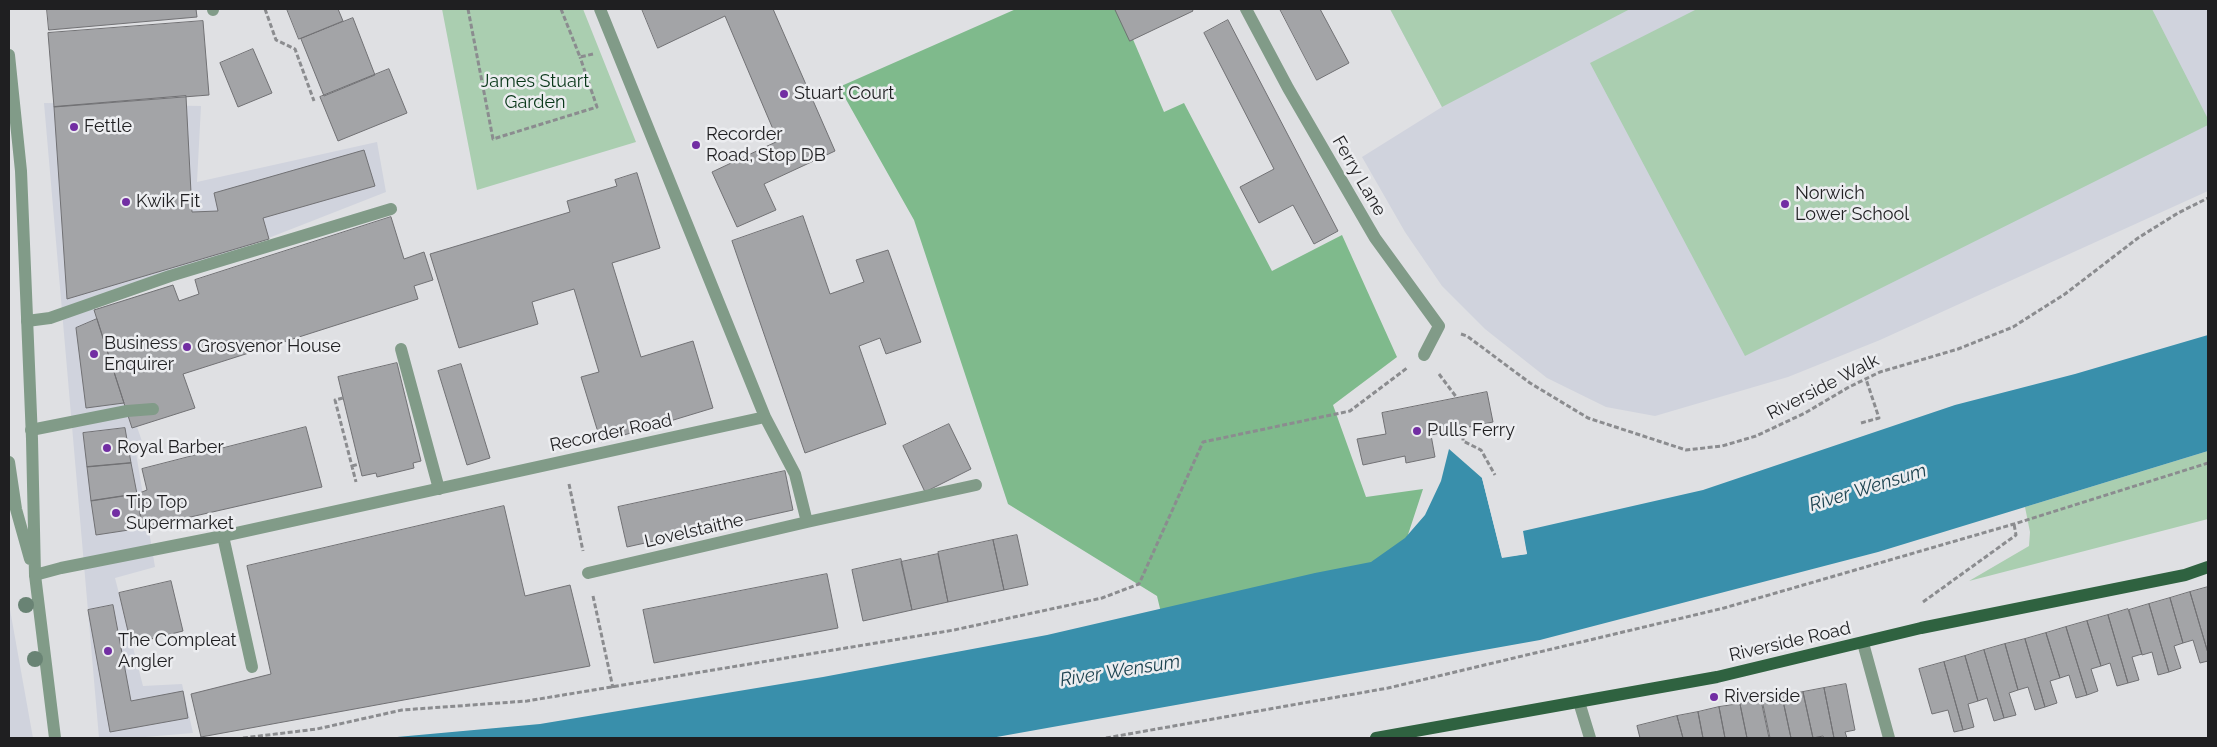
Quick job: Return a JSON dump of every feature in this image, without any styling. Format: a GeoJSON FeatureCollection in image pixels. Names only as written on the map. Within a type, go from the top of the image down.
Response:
{"type":"FeatureCollection","features":[{"type":"Feature","properties":{"kind":"main road","name":"Riverside Road"},"geometry":{"type":"LineString","coordinates":[[1376,738],[1717,677],[1921,628],[2185,575],[2208,567]]}},
{"type":"Feature","properties":{"kind":"street"},"geometry":{"type":"LineString","coordinates":[[600,9],[765,417],[795,474],[807,522]]}},
{"type":"Feature","properties":{"kind":"street","name":"Ferry Lane"},"geometry":{"type":"LineString","coordinates":[[1246,9],[1288,88],[1375,238],[1439,326]]}},
{"type":"Feature","properties":{"kind":"street"},"geometry":{"type":"LineString","coordinates":[[9,54],[21,171],[35,575],[55,738]]}},
{"type":"Feature","properties":{"kind":"street"},"geometry":{"type":"LineString","coordinates":[[9,178],[21,171]]}},
{"type":"Feature","properties":{"kind":"street"},"geometry":{"type":"LineString","coordinates":[[27,321],[50,318],[170,276],[391,209]]}},
{"type":"Feature","properties":{"kind":"street"},"geometry":{"type":"LineString","coordinates":[[1424,354],[1439,326]]}},
{"type":"Feature","properties":{"kind":"street"},"geometry":{"type":"LineString","coordinates":[[401,349],[439,489]]}},
{"type":"Feature","properties":{"kind":"street"},"geometry":{"type":"LineString","coordinates":[[31,430],[126,411],[154,409]]}},
{"type":"Feature","properties":{"kind":"street","name":"Recorder Road"},"geometry":{"type":"LineString","coordinates":[[35,575],[79,564],[223,536],[765,417]]}},
{"type":"Feature","properties":{"kind":"street"},"geometry":{"type":"LineString","coordinates":[[9,462],[16,509],[35,575]]}},
{"type":"Feature","properties":{"kind":"street","name":"Lovelstaithe"},"geometry":{"type":"LineString","coordinates":[[588,573],[976,485]]}},
{"type":"Feature","properties":{"kind":"street"},"geometry":{"type":"LineString","coordinates":[[223,536],[252,667]]}},
{"type":"Feature","properties":{"kind":"street"},"geometry":{"type":"LineString","coordinates":[[1864,643],[1889,738]]}},
{"type":"Feature","properties":{"kind":"street"},"geometry":{"type":"LineString","coordinates":[[1579,702],[1590,738]]}},
{"type":"Feature","properties":{"kind":"path"},"geometry":{"type":"LineString","coordinates":[[265,9],[276,40],[295,49],[314,101]]}},
{"type":"Feature","properties":{"kind":"path"},"geometry":{"type":"LineString","coordinates":[[468,9],[493,139],[597,107],[560,9]]}},
{"type":"Feature","properties":{"kind":"path"},"geometry":{"type":"LineString","coordinates":[[580,58],[615,47]]}},
{"type":"Feature","properties":{"kind":"path","name":"Riverside Walk"},"geometry":{"type":"LineString","coordinates":[[1439,326],[1467,336],[1530,383],[1588,418],[1686,450],[1722,446],[1756,436],[1805,413],[1880,372],[1958,349],[2013,326],[2065,294],[2138,238],[2178,213],[2208,198]]}},
{"type":"Feature","properties":{"kind":"path"},"geometry":{"type":"LineString","coordinates":[[242,738],[317,729],[402,710],[528,701],[584,692],[944,632],[1112,595],[1139,584],[1203,442],[1350,410],[1424,354],[1457,398]]}},
{"type":"Feature","properties":{"kind":"path"},"geometry":{"type":"LineString","coordinates":[[1861,423],[1879,418],[1866,378]]}},
{"type":"Feature","properties":{"kind":"path"},"geometry":{"type":"LineString","coordinates":[[343,398],[335,400],[362,505]]}},
{"type":"Feature","properties":{"kind":"path"},"geometry":{"type":"LineString","coordinates":[[1463,428],[1463,441],[1481,450],[1495,475]]}},
{"type":"Feature","properties":{"kind":"path"},"geometry":{"type":"LineString","coordinates":[[1106,738],[1417,681],[1724,608],[2014,524],[2208,463]]}},
{"type":"Feature","properties":{"kind":"path"},"geometry":{"type":"LineString","coordinates":[[352,466],[359,464]]}},
{"type":"Feature","properties":{"kind":"path"},"geometry":{"type":"LineString","coordinates":[[1921,628],[1918,606],[2016,535],[2014,524]]}},
{"type":"Feature","properties":{"kind":"shaded area","name":"Norwich Lower School"},"geometry":{"type":"Polygon","coordinates":[[[1390,9],[2207,9],[2208,191],[1880,340],[1788,377],[1655,416],[1606,407],[1547,378],[1485,329],[1442,286],[1405,232],[1362,157],[1442,107],[1390,9]]]}},
{"type":"Feature","properties":{"kind":"shaded area"},"geometry":{"type":"Polygon","coordinates":[[[44,103],[201,106],[197,182],[377,142],[386,192],[95,306],[144,447],[136,453],[155,567],[115,578],[143,686],[182,684],[193,733],[133,738],[99,738],[44,103]]]}},
{"type":"Feature","properties":{"kind":"shaded area"},"geometry":{"type":"Polygon","coordinates":[[[9,604],[33,738],[9,738],[9,604]]]}},
{"type":"Feature","properties":{"kind":"green space","name":"James Stuart Garden"},"geometry":{"type":"Polygon","coordinates":[[[442,9],[583,9],[636,142],[477,190],[442,9]]]}},
{"type":"Feature","properties":{"kind":"green space"},"geometry":{"type":"Polygon","coordinates":[[[1016,9],[1120,9],[1164,112],[1184,103],[1272,271],[1342,235],[1397,357],[1333,405],[1366,497],[1423,489],[1400,559],[1168,642],[1157,596],[1008,504],[914,220],[839,87],[1016,9]]]}},
{"type":"Feature","properties":{"kind":"green space"},"geometry":{"type":"Polygon","coordinates":[[[1390,9],[1630,9],[1442,107],[1390,9]]]}},
{"type":"Feature","properties":{"kind":"green space"},"geometry":{"type":"Polygon","coordinates":[[[1697,9],[2152,9],[2208,119],[2208,125],[1745,356],[1590,63],[1697,9]]]}},
{"type":"Feature","properties":{"kind":"green space"},"geometry":{"type":"Polygon","coordinates":[[[2208,451],[2208,519],[1969,581],[2029,546],[2030,532],[2025,507],[2208,451]]]}},
{"type":"Feature","properties":{"kind":"water","name":"River Wensum"},"geometry":{"type":"Polygon","coordinates":[[[2208,335],[2208,451],[1878,552],[1540,640],[991,738],[386,738],[540,724],[823,677],[1047,635],[1315,573],[1371,562],[1405,538],[1425,515],[1441,481],[1449,449],[1482,478],[1502,557],[1527,554],[1523,531],[1703,490],[1955,405],[2075,374],[2208,335]]]}},
{"type":"Feature","properties":{"kind":"pier"},"geometry":{"type":"Polygon","coordinates":[[[1482,478],[1484,478],[1504,555],[1524,552],[1521,530],[1527,554],[1502,558],[1482,478]]]}},
{"type":"Feature","properties":{"kind":"building"},"geometry":{"type":"Polygon","coordinates":[[[47,9],[196,9],[197,17],[49,30],[47,9]]]}},
{"type":"Feature","properties":{"kind":"building"},"geometry":{"type":"Polygon","coordinates":[[[287,9],[338,9],[343,21],[299,39],[287,9]]]}},
{"type":"Feature","properties":{"kind":"building","name":"Stuart Court"},"geometry":{"type":"Polygon","coordinates":[[[642,9],[773,9],[835,151],[764,184],[776,210],[737,227],[712,172],[778,141],[725,16],[658,48],[642,9]]]}},
{"type":"Feature","properties":{"kind":"building"},"geometry":{"type":"Polygon","coordinates":[[[1115,9],[1192,9],[1193,11],[1130,41],[1115,9]]]}},
{"type":"Feature","properties":{"kind":"building"},"geometry":{"type":"Polygon","coordinates":[[[1280,9],[1320,9],[1349,63],[1317,80],[1280,9]]]}},
{"type":"Feature","properties":{"kind":"building"},"geometry":{"type":"Polygon","coordinates":[[[353,18],[375,75],[324,96],[301,39],[353,18]]]}},
{"type":"Feature","properties":{"kind":"building"},"geometry":{"type":"Polygon","coordinates":[[[1228,20],[1338,231],[1314,244],[1293,205],[1259,223],[1240,187],[1274,169],[1204,33],[1228,20]]]}},
{"type":"Feature","properties":{"kind":"building"},"geometry":{"type":"Polygon","coordinates":[[[203,21],[209,95],[54,107],[48,33],[203,21]]]}},
{"type":"Feature","properties":{"kind":"building"},"geometry":{"type":"Polygon","coordinates":[[[253,49],[272,93],[238,107],[220,63],[253,49]]]}},
{"type":"Feature","properties":{"kind":"building"},"geometry":{"type":"Polygon","coordinates":[[[389,69],[407,113],[338,141],[320,97],[389,69]]]}},
{"type":"Feature","properties":{"kind":"building","name":"Kwik Fit"},"geometry":{"type":"Polygon","coordinates":[[[186,96],[192,212],[218,211],[214,193],[364,150],[375,186],[263,218],[269,239],[67,299],[54,107],[186,96]]]}},
{"type":"Feature","properties":{"kind":"building"},"geometry":{"type":"Polygon","coordinates":[[[637,173],[660,248],[612,263],[641,357],[693,341],[713,408],[601,442],[581,377],[599,372],[574,289],[532,302],[538,324],[459,348],[430,254],[570,212],[567,201],[617,186],[615,180],[637,173]]]}},
{"type":"Feature","properties":{"kind":"building"},"geometry":{"type":"Polygon","coordinates":[[[803,216],[830,294],[864,282],[856,260],[888,250],[921,342],[886,354],[880,338],[859,346],[886,424],[805,453],[732,241],[803,216]]]}},
{"type":"Feature","properties":{"kind":"building","name":"Grosvenor House"},"geometry":{"type":"Polygon","coordinates":[[[391,217],[404,259],[424,252],[433,280],[414,286],[418,299],[183,374],[195,408],[132,428],[94,310],[173,285],[179,301],[199,294],[195,280],[391,217]]]}},
{"type":"Feature","properties":{"kind":"building","name":"Business Enquirer"},"geometry":{"type":"Polygon","coordinates":[[[97,319],[124,403],[86,408],[76,328],[97,319]]]}},
{"type":"Feature","properties":{"kind":"building"},"geometry":{"type":"Polygon","coordinates":[[[397,363],[421,461],[413,463],[414,468],[377,477],[376,473],[362,476],[338,377],[397,363]]]}},
{"type":"Feature","properties":{"kind":"building"},"geometry":{"type":"Polygon","coordinates":[[[461,364],[490,458],[467,465],[438,371],[461,364]]]}},
{"type":"Feature","properties":{"kind":"building","name":"Pulls Ferry"},"geometry":{"type":"Polygon","coordinates":[[[1487,392],[1493,422],[1431,435],[1435,457],[1406,463],[1405,456],[1363,465],[1357,439],[1386,434],[1382,413],[1487,392]]]}},
{"type":"Feature","properties":{"kind":"building"},"geometry":{"type":"Polygon","coordinates":[[[949,424],[971,469],[925,492],[903,446],[949,424]]]}},
{"type":"Feature","properties":{"kind":"building"},"geometry":{"type":"Polygon","coordinates":[[[306,427],[322,487],[151,526],[151,523],[142,524],[137,494],[147,490],[142,469],[306,427]]]}},
{"type":"Feature","properties":{"kind":"building","name":"Royal Barber"},"geometry":{"type":"Polygon","coordinates":[[[125,428],[131,463],[87,467],[83,433],[125,428]]]}},
{"type":"Feature","properties":{"kind":"building"},"geometry":{"type":"Polygon","coordinates":[[[131,463],[137,494],[91,501],[87,467],[131,463]]]}},
{"type":"Feature","properties":{"kind":"building"},"geometry":{"type":"Polygon","coordinates":[[[785,471],[793,510],[627,547],[618,507],[785,471]]]}},
{"type":"Feature","properties":{"kind":"building","name":"Tip Top Supermarket"},"geometry":{"type":"Polygon","coordinates":[[[137,494],[142,528],[96,535],[91,501],[137,494]]]}},
{"type":"Feature","properties":{"kind":"building"},"geometry":{"type":"Polygon","coordinates":[[[504,506],[525,596],[570,585],[590,666],[201,737],[191,694],[271,674],[247,566],[504,506]]]}},
{"type":"Feature","properties":{"kind":"building"},"geometry":{"type":"Polygon","coordinates":[[[1017,535],[1028,585],[1004,590],[993,540],[1017,535]]]}},
{"type":"Feature","properties":{"kind":"building"},"geometry":{"type":"Polygon","coordinates":[[[993,540],[1004,590],[948,602],[938,552],[993,540]]]}},
{"type":"Feature","properties":{"kind":"building"},"geometry":{"type":"Polygon","coordinates":[[[938,554],[948,602],[912,610],[901,562],[938,554]]]}},
{"type":"Feature","properties":{"kind":"building"},"geometry":{"type":"Polygon","coordinates":[[[901,559],[912,610],[863,621],[852,570],[901,559]]]}},
{"type":"Feature","properties":{"kind":"building"},"geometry":{"type":"Polygon","coordinates":[[[827,574],[838,628],[654,663],[643,610],[827,574]]]}},
{"type":"Feature","properties":{"kind":"building"},"geometry":{"type":"Polygon","coordinates":[[[171,581],[183,631],[131,644],[119,593],[171,581]]]}},
{"type":"Feature","properties":{"kind":"building"},"geometry":{"type":"Polygon","coordinates":[[[2208,587],[2208,653],[2190,592],[2208,587]]]}},
{"type":"Feature","properties":{"kind":"building"},"geometry":{"type":"Polygon","coordinates":[[[2190,592],[2208,653],[2208,661],[2200,663],[2193,640],[2183,643],[2170,598],[2190,592]]]}},
{"type":"Feature","properties":{"kind":"building"},"geometry":{"type":"Polygon","coordinates":[[[2170,598],[2183,643],[2174,646],[2181,668],[2169,672],[2149,604],[2170,598]]]}},
{"type":"Feature","properties":{"kind":"building"},"geometry":{"type":"Polygon","coordinates":[[[2149,604],[2169,672],[2158,675],[2152,652],[2142,655],[2129,610],[2149,604]]]}},
{"type":"Feature","properties":{"kind":"building","name":"The Compleat Angler"},"geometry":{"type":"Polygon","coordinates":[[[113,605],[131,701],[183,691],[188,718],[110,732],[88,610],[113,605]]]}},
{"type":"Feature","properties":{"kind":"building"},"geometry":{"type":"Polygon","coordinates":[[[2128,609],[2142,654],[2132,657],[2139,680],[2128,683],[2108,615],[2128,609]]]}},
{"type":"Feature","properties":{"kind":"building"},"geometry":{"type":"Polygon","coordinates":[[[2108,615],[2128,683],[2117,686],[2110,663],[2101,666],[2087,621],[2108,615]]]}},
{"type":"Feature","properties":{"kind":"building"},"geometry":{"type":"Polygon","coordinates":[[[2087,621],[2101,666],[2091,669],[2098,691],[2087,695],[2066,627],[2087,621]]]}},
{"type":"Feature","properties":{"kind":"building"},"geometry":{"type":"Polygon","coordinates":[[[2066,627],[2087,695],[2076,698],[2069,675],[2060,678],[2046,633],[2066,627]]]}},
{"type":"Feature","properties":{"kind":"building"},"geometry":{"type":"Polygon","coordinates":[[[2046,633],[2060,678],[2050,681],[2057,703],[2045,707],[2025,639],[2046,633]]]}},
{"type":"Feature","properties":{"kind":"building"},"geometry":{"type":"Polygon","coordinates":[[[2025,639],[2045,707],[2035,710],[2028,687],[2018,690],[2005,644],[2025,639]]]}},
{"type":"Feature","properties":{"kind":"building"},"geometry":{"type":"Polygon","coordinates":[[[2005,644],[2018,690],[2009,693],[2016,715],[2004,718],[1984,650],[2005,644]]]}},
{"type":"Feature","properties":{"kind":"building"},"geometry":{"type":"Polygon","coordinates":[[[1984,650],[2004,718],[1994,721],[1987,698],[1978,701],[1965,656],[1984,650]]]}},
{"type":"Feature","properties":{"kind":"building"},"geometry":{"type":"Polygon","coordinates":[[[1965,656],[1978,701],[1968,704],[1974,727],[1963,730],[1944,662],[1965,656]]]}},
{"type":"Feature","properties":{"kind":"building"},"geometry":{"type":"Polygon","coordinates":[[[1944,662],[1963,730],[1954,732],[1948,710],[1932,714],[1919,669],[1944,662]]]}},
{"type":"Feature","properties":{"kind":"building"},"geometry":{"type":"Polygon","coordinates":[[[1846,684],[1855,730],[1845,732],[1847,738],[1834,738],[1824,688],[1846,684]]]}},
{"type":"Feature","properties":{"kind":"building"},"geometry":{"type":"Polygon","coordinates":[[[1824,688],[1834,738],[1824,738],[1823,736],[1813,738],[1803,692],[1824,688]]]}},
{"type":"Feature","properties":{"kind":"building"},"geometry":{"type":"Polygon","coordinates":[[[1803,692],[1813,738],[1791,738],[1782,696],[1803,692]]]}},
{"type":"Feature","properties":{"kind":"building"},"geometry":{"type":"Polygon","coordinates":[[[1782,696],[1791,738],[1770,738],[1762,700],[1782,696]]]}},
{"type":"Feature","properties":{"kind":"building"},"geometry":{"type":"Polygon","coordinates":[[[1761,700],[1769,738],[1747,738],[1740,704],[1761,700]]]}},
{"type":"Feature","properties":{"kind":"building"},"geometry":{"type":"Polygon","coordinates":[[[1740,704],[1747,738],[1725,738],[1719,707],[1740,704]]]}},
{"type":"Feature","properties":{"kind":"building"},"geometry":{"type":"Polygon","coordinates":[[[1719,707],[1725,738],[1703,738],[1698,712],[1719,707]]]}},
{"type":"Feature","properties":{"kind":"building"},"geometry":{"type":"Polygon","coordinates":[[[1698,712],[1703,738],[1683,738],[1677,716],[1698,712]]]}},
{"type":"Feature","properties":{"kind":"building"},"geometry":{"type":"Polygon","coordinates":[[[1677,716],[1683,738],[1640,738],[1637,726],[1677,716]]]}},
{"type":"Feature","properties":{"kind":"place","name":"Stuart Court"},"geometry":{"type":"Point","coordinates":[784,94]}},
{"type":"Feature","properties":{"kind":"place","name":"Fettle"},"geometry":{"type":"Point","coordinates":[74,127]}},
{"type":"Feature","properties":{"kind":"place","name":"Recorder Road, Stop DB"},"geometry":{"type":"Point","coordinates":[696,145]}},
{"type":"Feature","properties":{"kind":"place","name":"Kwik Fit"},"geometry":{"type":"Point","coordinates":[126,202]}},
{"type":"Feature","properties":{"kind":"place","name":"Norwich Lower School"},"geometry":{"type":"Point","coordinates":[1785,204]}},
{"type":"Feature","properties":{"kind":"place","name":"Grosvenor House"},"geometry":{"type":"Point","coordinates":[187,347]}},
{"type":"Feature","properties":{"kind":"place","name":"Business Enquirer"},"geometry":{"type":"Point","coordinates":[94,354]}},
{"type":"Feature","properties":{"kind":"place","name":"Pulls Ferry"},"geometry":{"type":"Point","coordinates":[1417,431]}},
{"type":"Feature","properties":{"kind":"place","name":"Royal Barber"},"geometry":{"type":"Point","coordinates":[107,448]}},
{"type":"Feature","properties":{"kind":"place","name":"Tip Top Supermarket"},"geometry":{"type":"Point","coordinates":[116,513]}},
{"type":"Feature","properties":{"kind":"place","name":"The Compleat Angler"},"geometry":{"type":"Point","coordinates":[108,651]}},
{"type":"Feature","properties":{"kind":"place","name":"Riverside"},"geometry":{"type":"Point","coordinates":[1714,697]}}]}
